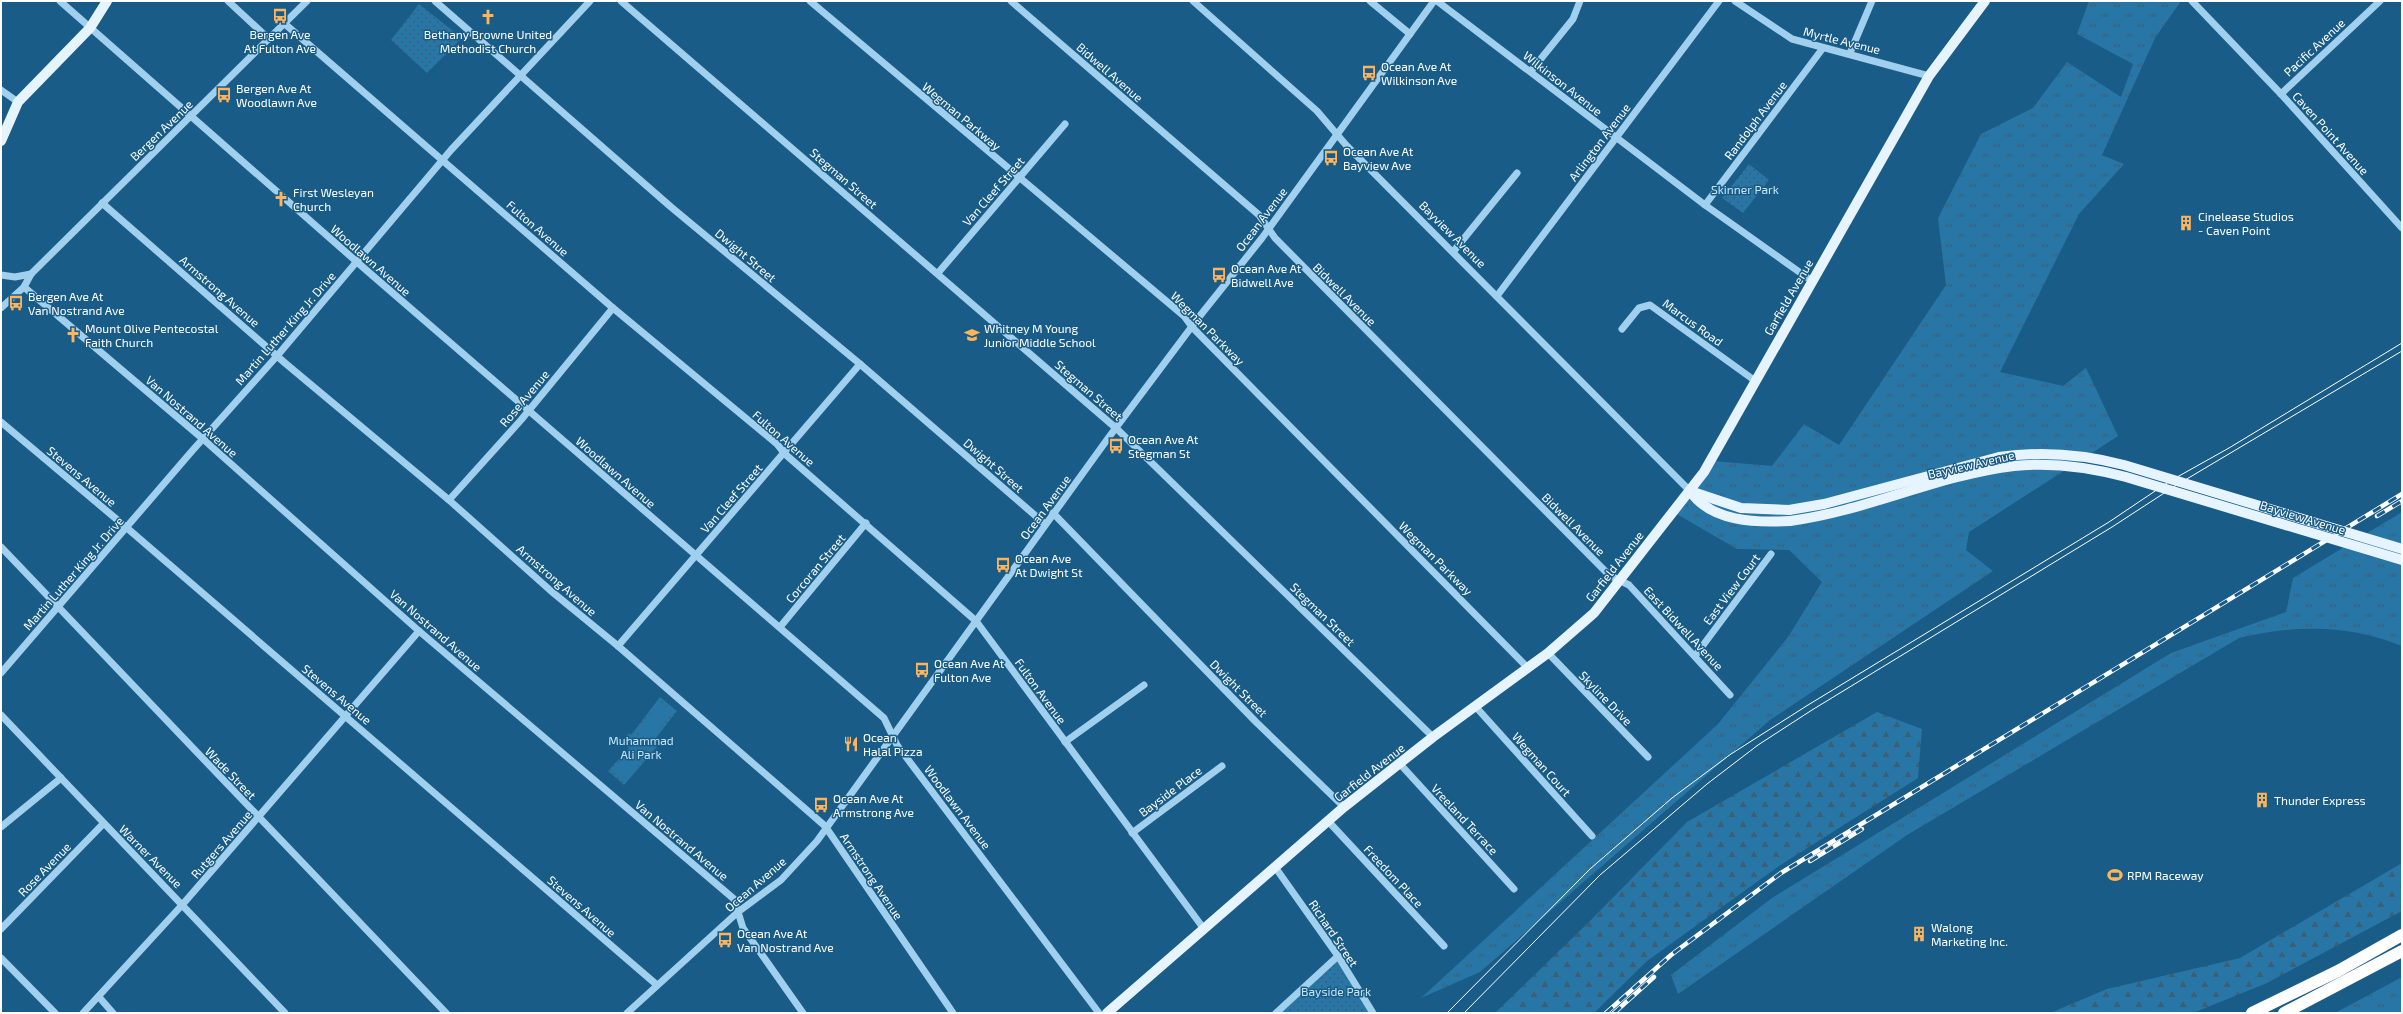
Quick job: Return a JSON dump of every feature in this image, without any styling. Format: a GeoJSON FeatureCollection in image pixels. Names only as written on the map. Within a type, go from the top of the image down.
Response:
{"type":"FeatureCollection","features":[{"type":"Feature","properties":{"kind":"highway"},"geometry":{"type":"LineString","coordinates":[[2252,1013],[2338,971],[2402,935]]}},
{"type":"Feature","properties":{"kind":"highway"},"geometry":{"type":"LineString","coordinates":[[2284,1013],[2402,951]]}},
{"type":"Feature","properties":{"kind":"main road"},"geometry":{"type":"LineString","coordinates":[[1,141],[18,102],[90,28],[107,1]]}},
{"type":"Feature","properties":{"kind":"main road","name":"Garfield Avenue"},"geometry":{"type":"LineString","coordinates":[[1107,1013],[1344,807],[1433,737],[1548,654],[1594,613],[1690,491],[1729,429],[1754,380],[1929,76],[1985,1]]}},
{"type":"Feature","properties":{"kind":"main road","name":"Bayview Avenue"},"geometry":{"type":"LineString","coordinates":[[1690,491],[1741,508],[1789,510],[1824,504],[1999,457],[2032,454],[2061,454],[2087,457],[2124,465],[2402,549]]}},
{"type":"Feature","properties":{"kind":"main road","name":"Bayview Avenue"},"geometry":{"type":"LineString","coordinates":[[1690,491],[1702,504],[1729,517],[1759,522],[1790,521],[1827,514],[1993,469],[2026,465],[2063,465],[2126,477],[2402,560]]}},
{"type":"Feature","properties":{"kind":"street","name":"Woodlawn Avenue"},"geometry":{"type":"LineString","coordinates":[[60,1],[356,262],[884,718],[897,745],[1099,1013]]}},
{"type":"Feature","properties":{"kind":"street"},"geometry":{"type":"LineString","coordinates":[[228,1],[269,39]]}},
{"type":"Feature","properties":{"kind":"street","name":"Bergen Avenue"},"geometry":{"type":"LineString","coordinates":[[1,308],[24,287],[31,274],[307,1]]}},
{"type":"Feature","properties":{"kind":"street","name":"Dwight Street"},"geometry":{"type":"LineString","coordinates":[[436,1],[671,207],[860,364],[1045,524]]}},
{"type":"Feature","properties":{"kind":"street","name":"Martin Luther King Jr. Drive"},"geometry":{"type":"LineString","coordinates":[[1,673],[203,439],[277,356],[442,161],[590,1]]}},
{"type":"Feature","properties":{"kind":"street","name":"Stegman Street"},"geometry":{"type":"LineString","coordinates":[[621,1],[1117,428],[1433,737]]}},
{"type":"Feature","properties":{"kind":"street","name":"Wegman Parkway"},"geometry":{"type":"LineString","coordinates":[[810,1],[1184,316],[1192,327],[1528,668]]}},
{"type":"Feature","properties":{"kind":"street","name":"Bidwell Avenue"},"geometry":{"type":"LineString","coordinates":[[1011,1],[1259,214],[1275,238],[1609,575],[1619,580]]}},
{"type":"Feature","properties":{"kind":"street","name":"Bayview Avenue"},"geometry":{"type":"LineString","coordinates":[[1193,1],[1317,110],[1337,133],[1453,252],[1690,491]]}},
{"type":"Feature","properties":{"kind":"street"},"geometry":{"type":"LineString","coordinates":[[1370,1],[1410,34]]}},
{"type":"Feature","properties":{"kind":"street","name":"Ocean Avenue"},"geometry":{"type":"LineString","coordinates":[[626,1013],[738,912],[781,880],[817,841],[825,826],[976,621],[1053,513],[1192,327],[1268,229],[1435,1]]}},
{"type":"Feature","properties":{"kind":"street","name":"Wilkinson Avenue"},"geometry":{"type":"LineString","coordinates":[[1435,1],[1531,72],[1704,205],[1812,281]]}},
{"type":"Feature","properties":{"kind":"street"},"geometry":{"type":"LineString","coordinates":[[1531,72],[1572,19],[1580,1]]}},
{"type":"Feature","properties":{"kind":"street","name":"Arlington Avenue"},"geometry":{"type":"LineString","coordinates":[[1497,296],[1719,1]]}},
{"type":"Feature","properties":{"kind":"street","name":"Myrtle Avenue"},"geometry":{"type":"LineString","coordinates":[[1735,1],[1792,39],[1823,48],[1850,53],[1929,76]]}},
{"type":"Feature","properties":{"kind":"street"},"geometry":{"type":"LineString","coordinates":[[1850,53],[1872,1]]}},
{"type":"Feature","properties":{"kind":"street","name":"Caven Point Avenue"},"geometry":{"type":"LineString","coordinates":[[2192,1],[2281,94],[2402,228]]}},
{"type":"Feature","properties":{"kind":"street","name":"Pacific Avenue"},"geometry":{"type":"LineString","coordinates":[[2281,94],[2380,1]]}},
{"type":"Feature","properties":{"kind":"street","name":"Fulton Avenue"},"geometry":{"type":"LineString","coordinates":[[285,24],[613,308],[777,444],[785,454],[866,523],[976,621],[1204,929]]}},
{"type":"Feature","properties":{"kind":"street","name":"Randolph Avenue"},"geometry":{"type":"LineString","coordinates":[[1704,205],[1823,48]]}},
{"type":"Feature","properties":{"kind":"street"},"geometry":{"type":"LineString","coordinates":[[1,90],[18,102]]}},
{"type":"Feature","properties":{"kind":"street","name":"Van Cleef Street"},"geometry":{"type":"LineString","coordinates":[[938,273],[1065,124]]}},
{"type":"Feature","properties":{"kind":"street"},"geometry":{"type":"LineString","coordinates":[[1453,252],[1517,174]]}},
{"type":"Feature","properties":{"kind":"street","name":"Armstrong Avenue"},"geometry":{"type":"LineString","coordinates":[[102,203],[277,356],[449,500],[551,591],[618,646],[825,826],[953,1013]]}},
{"type":"Feature","properties":{"kind":"street"},"geometry":{"type":"LineString","coordinates":[[1,274],[15,277],[31,274]]}},
{"type":"Feature","properties":{"kind":"street","name":"Van Nostrand Avenue"},"geometry":{"type":"LineString","coordinates":[[24,287],[203,439],[419,631],[734,899],[743,928],[803,1013]]}},
{"type":"Feature","properties":{"kind":"street","name":"Marcus Road"},"geometry":{"type":"LineString","coordinates":[[1622,329],[1639,308],[1650,305],[1754,380]]}},
{"type":"Feature","properties":{"kind":"street","name":"Rose Avenue"},"geometry":{"type":"LineString","coordinates":[[449,500],[528,411],[613,308]]}},
{"type":"Feature","properties":{"kind":"street","name":"Van Cleef Street"},"geometry":{"type":"LineString","coordinates":[[618,646],[785,454],[860,364]]}},
{"type":"Feature","properties":{"kind":"street","name":"Stevens Avenue"},"geometry":{"type":"LineString","coordinates":[[1,422],[127,528],[657,985]]}},
{"type":"Feature","properties":{"kind":"street","name":"Dwight Street"},"geometry":{"type":"LineString","coordinates":[[1053,513],[1250,716],[1344,807]]}},
{"type":"Feature","properties":{"kind":"street","name":"Corcoran Street"},"geometry":{"type":"LineString","coordinates":[[780,627],[866,523]]}},
{"type":"Feature","properties":{"kind":"street","name":"Wade Street"},"geometry":{"type":"LineString","coordinates":[[1,547],[446,1013]]}},
{"type":"Feature","properties":{"kind":"street","name":"East View Court"},"geometry":{"type":"LineString","coordinates":[[1695,656],[1771,554]]}},
{"type":"Feature","properties":{"kind":"street","name":"East Bidwell Avenue"},"geometry":{"type":"LineString","coordinates":[[1619,580],[1629,585],[1730,695]]}},
{"type":"Feature","properties":{"kind":"street","name":"Rutgers Avenue"},"geometry":{"type":"LineString","coordinates":[[83,1013],[183,904],[419,631]]}},
{"type":"Feature","properties":{"kind":"street","name":"Skyline Drive"},"geometry":{"type":"LineString","coordinates":[[1548,654],[1648,757]]}},
{"type":"Feature","properties":{"kind":"street"},"geometry":{"type":"LineString","coordinates":[[1065,742],[1144,685]]}},
{"type":"Feature","properties":{"kind":"street","name":"Wegman Court"},"geometry":{"type":"LineString","coordinates":[[1475,706],[1592,836]]}},
{"type":"Feature","properties":{"kind":"street","name":"Warner Avenue"},"geometry":{"type":"LineString","coordinates":[[1,714],[103,824],[183,904],[285,1013]]}},
{"type":"Feature","properties":{"kind":"street","name":"Vreeland Terrace"},"geometry":{"type":"LineString","coordinates":[[1400,764],[1514,889]]}},
{"type":"Feature","properties":{"kind":"street","name":"Bayside Place"},"geometry":{"type":"LineString","coordinates":[[1132,833],[1222,766]]}},
{"type":"Feature","properties":{"kind":"street"},"geometry":{"type":"LineString","coordinates":[[1,826],[61,778]]}},
{"type":"Feature","properties":{"kind":"street","name":"Freedom Place"},"geometry":{"type":"LineString","coordinates":[[1328,821],[1444,946]]}},
{"type":"Feature","properties":{"kind":"street","name":"Rose Avenue"},"geometry":{"type":"LineString","coordinates":[[1,929],[103,824]]}},
{"type":"Feature","properties":{"kind":"street","name":"Richard Street"},"geometry":{"type":"LineString","coordinates":[[1275,868],[1338,956],[1373,1013]]}},
{"type":"Feature","properties":{"kind":"street"},"geometry":{"type":"LineString","coordinates":[[1276,1013],[1338,956]]}},
{"type":"Feature","properties":{"kind":"street"},"geometry":{"type":"LineString","coordinates":[[1,958],[55,1013]]}},
{"type":"Feature","properties":{"kind":"street"},"geometry":{"type":"LineString","coordinates":[[99,997],[113,1013]]}},
{"type":"Feature","properties":{"kind":"green space"},"geometry":{"type":"Polygon","coordinates":[[[2089,1],[2181,1],[2155,38],[2102,155],[2124,164],[2079,214],[2000,372],[2063,386],[2086,368],[2118,436],[1969,532],[1966,550],[1993,571],[1770,720],[1480,972],[1421,998],[1718,724],[1788,637],[1822,582],[1789,550],[1737,549],[1675,513],[1713,461],[1772,466],[1804,424],[1839,445],[1946,285],[1938,218],[1981,134],[2033,108],[2067,62],[2121,97],[2133,64],[2077,34],[2089,1]]]}},
{"type":"Feature","properties":{"kind":"green space"},"geometry":{"type":"Polygon","coordinates":[[[419,4],[462,38],[427,73],[391,40],[419,4]]]}},
{"type":"Feature","properties":{"kind":"green space","name":"Skinner Park"},"geometry":{"type":"Polygon","coordinates":[[[1749,164],[1769,180],[1743,213],[1722,198],[1749,164]]]}},
{"type":"Feature","properties":{"kind":"green space"},"geometry":{"type":"Polygon","coordinates":[[[2402,512],[2402,646],[2361,634],[2341,630],[2321,629],[2280,631],[2239,638],[1907,835],[1678,994],[1671,975],[1772,898],[2171,653],[2286,612],[2293,578],[2402,512]]]}},
{"type":"Feature","properties":{"kind":"green space","name":"Muhammad Ali Park"},"geometry":{"type":"Polygon","coordinates":[[[660,697],[677,711],[652,743],[657,747],[624,785],[608,771],[629,748],[622,741],[629,733],[631,735],[660,697]]]}},
{"type":"Feature","properties":{"kind":"green space"},"geometry":{"type":"Polygon","coordinates":[[[660,701],[673,712],[651,740],[638,729],[660,701]]]}},
{"type":"Feature","properties":{"kind":"green space"},"geometry":{"type":"Polygon","coordinates":[[[1877,712],[1922,729],[1918,778],[1779,866],[1647,961],[1594,1013],[1495,1013],[1591,920],[1687,822],[1877,712]]]}},
{"type":"Feature","properties":{"kind":"green space"},"geometry":{"type":"Polygon","coordinates":[[[634,744],[648,755],[624,782],[611,771],[634,744]]]}},
{"type":"Feature","properties":{"kind":"green space"},"geometry":{"type":"Polygon","coordinates":[[[2402,863],[2402,911],[2267,983],[2193,1013],[2050,1013],[2107,989],[2240,958],[2402,863]]]}},
{"type":"Feature","properties":{"kind":"green space","name":"Bayside Park"},"geometry":{"type":"Polygon","coordinates":[[[1339,959],[1377,1013],[1280,1013],[1339,959]]]}},
{"type":"Feature","properties":{"kind":"green space"},"geometry":{"type":"Polygon","coordinates":[[[2402,977],[2402,1013],[2335,1013],[2402,977]]]}},
{"type":"Feature","properties":{"kind":"tram line"},"geometry":{"type":"LineString","coordinates":[[1447,1013],[1590,869],[1672,798],[1731,754],[1808,705],[2109,522],[2170,481],[2229,448],[2402,343]]}},
{"type":"Feature","properties":{"kind":"tram line"},"geometry":{"type":"LineString","coordinates":[[1464,1013],[1600,875],[1707,784],[1758,745],[1812,710],[2112,527],[2175,486],[2402,351]]}},
{"type":"Feature","properties":{"kind":"railway"},"geometry":{"type":"LineString","coordinates":[[1606,1013],[1671,955],[1781,873],[2402,494]]}},
{"type":"Feature","properties":{"kind":"railway"},"geometry":{"type":"LineString","coordinates":[[2377,516],[2402,501]]}},
{"type":"Feature","properties":{"kind":"railway"},"geometry":{"type":"LineString","coordinates":[[1810,861],[1862,829]]}},
{"type":"Feature","properties":{"kind":"railway"},"geometry":{"type":"LineString","coordinates":[[1614,1013],[1654,977]]}},
{"type":"Feature","properties":{"kind":"place","name":"Bergen Ave At Fulton Ave"},"geometry":{"type":"Point","coordinates":[280,16]}},
{"type":"Feature","properties":{"kind":"place","name":"Bethany Browne United Methodist Church"},"geometry":{"type":"Point","coordinates":[488,17]}},
{"type":"Feature","properties":{"kind":"place","name":"Ocean Ave At Wilkinson Ave"},"geometry":{"type":"Point","coordinates":[1369,73]}},
{"type":"Feature","properties":{"kind":"place","name":"Bergen Ave At Woodlawn Ave"},"geometry":{"type":"Point","coordinates":[224,95]}},
{"type":"Feature","properties":{"kind":"place","name":"Ocean Ave At Bayview Ave"},"geometry":{"type":"Point","coordinates":[1331,158]}},
{"type":"Feature","properties":{"kind":"place","name":"First Wesleyan Church"},"geometry":{"type":"Point","coordinates":[281,199]}},
{"type":"Feature","properties":{"kind":"place","name":"Cinelease Studios - Caven Point"},"geometry":{"type":"Point","coordinates":[2186,223]}},
{"type":"Feature","properties":{"kind":"place","name":"Ocean Ave At Bidwell Ave"},"geometry":{"type":"Point","coordinates":[1219,275]}},
{"type":"Feature","properties":{"kind":"place","name":"Bergen Ave At Van Nostrand Ave"},"geometry":{"type":"Point","coordinates":[16,303]}},
{"type":"Feature","properties":{"kind":"place","name":"Mount Olive Pentecostal Faith Church"},"geometry":{"type":"Point","coordinates":[73,335]}},
{"type":"Feature","properties":{"kind":"place","name":"Whitney M Young Junior Middle School"},"geometry":{"type":"Point","coordinates":[972,335]}},
{"type":"Feature","properties":{"kind":"place","name":"Ocean Ave At Stegman St"},"geometry":{"type":"Point","coordinates":[1116,446]}},
{"type":"Feature","properties":{"kind":"place","name":"Ocean Ave At Dwight St"},"geometry":{"type":"Point","coordinates":[1003,565]}},
{"type":"Feature","properties":{"kind":"place","name":"Ocean Ave At Fulton Ave"},"geometry":{"type":"Point","coordinates":[922,670]}},
{"type":"Feature","properties":{"kind":"place","name":"Ocean Halal Pizza"},"geometry":{"type":"Point","coordinates":[851,744]}},
{"type":"Feature","properties":{"kind":"place","name":"Thunder Express"},"geometry":{"type":"Point","coordinates":[2262,800]}},
{"type":"Feature","properties":{"kind":"place","name":"Ocean Ave At Armstrong Ave"},"geometry":{"type":"Point","coordinates":[821,805]}},
{"type":"Feature","properties":{"kind":"place","name":"RPM Raceway"},"geometry":{"type":"Point","coordinates":[2115,875]}},
{"type":"Feature","properties":{"kind":"place","name":"Walong Marketing Inc."},"geometry":{"type":"Point","coordinates":[1919,934]}},
{"type":"Feature","properties":{"kind":"place","name":"Ocean Ave At Van Nostrand Ave"},"geometry":{"type":"Point","coordinates":[725,940]}}]}
